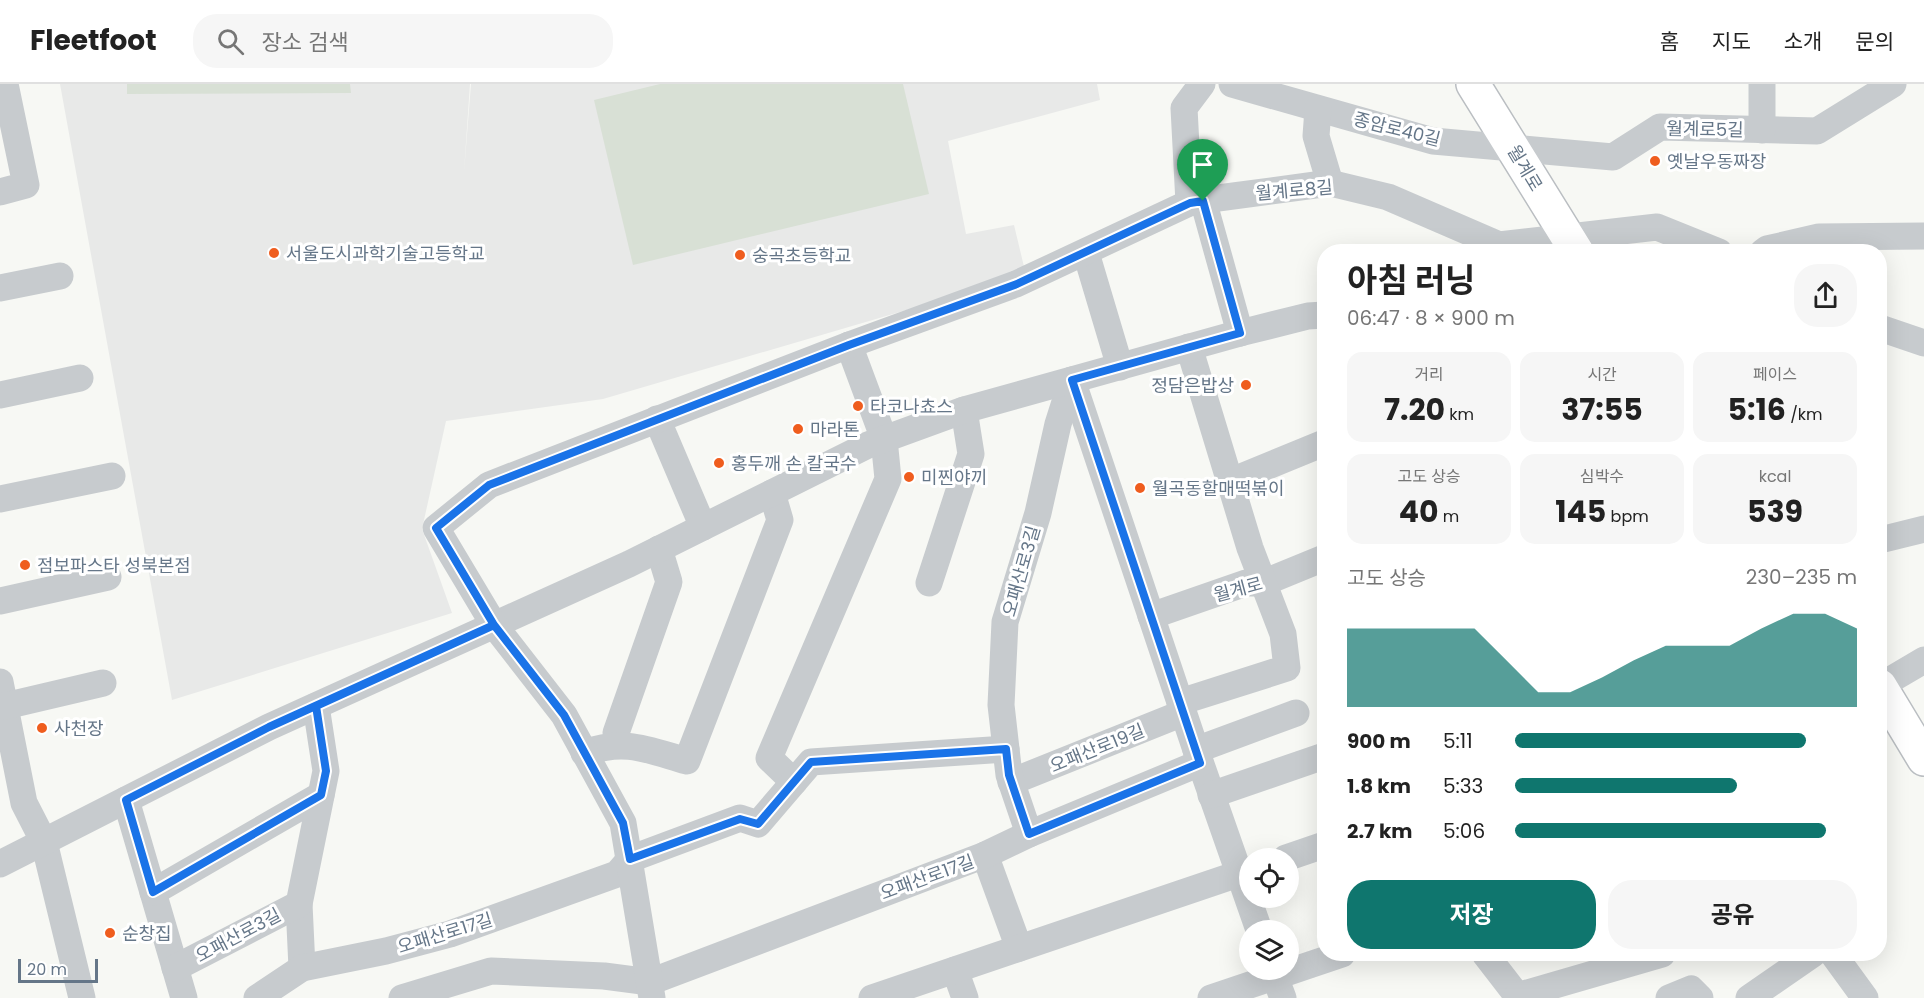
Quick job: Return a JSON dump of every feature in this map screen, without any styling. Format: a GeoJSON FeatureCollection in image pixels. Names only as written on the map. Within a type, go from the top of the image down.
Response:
{"type":"FeatureCollection","features":[{"type":"Feature","properties":{"kind":"main road","name":"월계로"},"geometry":{"type":"LineString","coordinates":[[1473,84],[1571,244]]}},
{"type":"Feature","properties":{"kind":"main road"},"geometry":{"type":"LineString","coordinates":[[1887,698],[1924,759]]}},
{"type":"Feature","properties":{"kind":"street"},"geometry":{"type":"LineString","coordinates":[[0,192],[26,185],[5,84]]}},
{"type":"Feature","properties":{"kind":"street"},"geometry":{"type":"LineString","coordinates":[[1202,84],[1184,108],[1196,202],[1240,333]]}},
{"type":"Feature","properties":{"kind":"street","name":"종암로40길"},"geometry":{"type":"LineString","coordinates":[[1232,84],[1433,141],[1513,146]]}},
{"type":"Feature","properties":{"kind":"street"},"geometry":{"type":"LineString","coordinates":[[1762,84],[1762,130]]}},
{"type":"Feature","properties":{"kind":"street","name":"월계로5길"},"geometry":{"type":"LineString","coordinates":[[1513,146],[1613,157],[1660,127],[1817,131],[1893,84]]}},
{"type":"Feature","properties":{"kind":"street"},"geometry":{"type":"LineString","coordinates":[[1318,109],[1316,136],[1330,183]]}},
{"type":"Feature","properties":{"kind":"street","name":"월계로8길"},"geometry":{"type":"LineString","coordinates":[[494,625],[436,528],[489,485],[849,345],[1017,284],[1196,202],[1330,183],[1388,197],[1497,244]]}},
{"type":"Feature","properties":{"kind":"street","name":"월계로8길"},"geometry":{"type":"LineString","coordinates":[[1576,244],[1657,226],[1700,244]]}},
{"type":"Feature","properties":{"kind":"street"},"geometry":{"type":"LineString","coordinates":[[1793,244],[1819,237],[1924,236]]}},
{"type":"Feature","properties":{"kind":"street"},"geometry":{"type":"LineString","coordinates":[[1086,253],[1120,367]]}},
{"type":"Feature","properties":{"kind":"street"},"geometry":{"type":"LineString","coordinates":[[0,288],[60,276]]}},
{"type":"Feature","properties":{"kind":"street"},"geometry":{"type":"LineString","coordinates":[[0,864],[316,706],[659,549],[884,439],[964,410],[1240,333],[1317,315]]}},
{"type":"Feature","properties":{"kind":"street"},"geometry":{"type":"LineString","coordinates":[[1887,330],[1924,343]]}},
{"type":"Feature","properties":{"kind":"street"},"geometry":{"type":"LineString","coordinates":[[794,782],[769,758],[888,478],[884,439],[849,345]]}},
{"type":"Feature","properties":{"kind":"street"},"geometry":{"type":"LineString","coordinates":[[1189,347],[1229,482],[1263,583]]}},
{"type":"Feature","properties":{"kind":"street"},"geometry":{"type":"LineString","coordinates":[[0,395],[80,378]]}},
{"type":"Feature","properties":{"kind":"street"},"geometry":{"type":"LineString","coordinates":[[1072,380],[1211,795],[1239,860]]}},
{"type":"Feature","properties":{"kind":"street","name":"오패산로3길"},"geometry":{"type":"LineString","coordinates":[[1029,834],[1011,782],[1001,705],[1005,622],[1038,513],[1058,424],[1072,380]]}},
{"type":"Feature","properties":{"kind":"street"},"geometry":{"type":"LineString","coordinates":[[929,583],[971,454],[964,410]]}},
{"type":"Feature","properties":{"kind":"street"},"geometry":{"type":"LineString","coordinates":[[657,419],[703,527]]}},
{"type":"Feature","properties":{"kind":"street"},"geometry":{"type":"LineString","coordinates":[[1229,482],[1317,446]]}},
{"type":"Feature","properties":{"kind":"street"},"geometry":{"type":"LineString","coordinates":[[0,499],[112,476]]}},
{"type":"Feature","properties":{"kind":"street"},"geometry":{"type":"LineString","coordinates":[[584,753],[602,747],[628,744],[687,761],[780,520],[772,493]]}},
{"type":"Feature","properties":{"kind":"street"},"geometry":{"type":"LineString","coordinates":[[1887,538],[1924,529]]}},
{"type":"Feature","properties":{"kind":"street"},"geometry":{"type":"LineString","coordinates":[[618,745],[616,733],[669,582],[659,549]]}},
{"type":"Feature","properties":{"kind":"street","name":"월계로"},"geometry":{"type":"LineString","coordinates":[[1151,616],[1246,583],[1263,583],[1317,561]]}},
{"type":"Feature","properties":{"kind":"street"},"geometry":{"type":"LineString","coordinates":[[0,601],[108,578]]}},
{"type":"Feature","properties":{"kind":"street","name":"오패산로19길"},"geometry":{"type":"LineString","coordinates":[[1011,782],[1181,708],[1287,668],[1282,634],[1263,583]]}},
{"type":"Feature","properties":{"kind":"street"},"geometry":{"type":"LineString","coordinates":[[494,625],[564,715],[623,823],[651,990]]}},
{"type":"Feature","properties":{"kind":"street"},"geometry":{"type":"LineString","coordinates":[[1887,682],[1924,660]]}},
{"type":"Feature","properties":{"kind":"street"},"geometry":{"type":"LineString","coordinates":[[82,998],[44,842],[24,803],[2,694],[104,683]]}},
{"type":"Feature","properties":{"kind":"street","name":"오패산로3길"},"geometry":{"type":"LineString","coordinates":[[176,968],[299,904],[326,771],[316,706]]}},
{"type":"Feature","properties":{"kind":"street"},"geometry":{"type":"LineString","coordinates":[[1198,757],[1296,713]]}},
{"type":"Feature","properties":{"kind":"street","name":"오패산로17길"},"geometry":{"type":"LineString","coordinates":[[257,998],[302,968],[386,951],[450,934],[616,874],[630,859],[740,819],[758,824],[811,762],[1006,749]]}},
{"type":"Feature","properties":{"kind":"street","name":"오패산로17길"},"geometry":{"type":"LineString","coordinates":[[620,998],[651,990],[985,855],[1198,757]]}},
{"type":"Feature","properties":{"kind":"street"},"geometry":{"type":"LineString","coordinates":[[1211,795],[1317,758]]}},
{"type":"Feature","properties":{"kind":"street"},"geometry":{"type":"LineString","coordinates":[[153,892],[321,795]]}},
{"type":"Feature","properties":{"kind":"street","name":"오패산로3길"},"geometry":{"type":"LineString","coordinates":[[126,800],[184,998]]}},
{"type":"Feature","properties":{"kind":"street"},"geometry":{"type":"LineString","coordinates":[[1299,854],[1317,847]]}},
{"type":"Feature","properties":{"kind":"street"},"geometry":{"type":"LineString","coordinates":[[985,855],[1019,948]]}},
{"type":"Feature","properties":{"kind":"street"},"geometry":{"type":"LineString","coordinates":[[872,998],[1239,874]]}},
{"type":"Feature","properties":{"kind":"street"},"geometry":{"type":"LineString","coordinates":[[299,904],[302,968]]}},
{"type":"Feature","properties":{"kind":"street"},"geometry":{"type":"LineString","coordinates":[[1211,998],[1277,981],[1325,961]]}},
{"type":"Feature","properties":{"kind":"street"},"geometry":{"type":"LineString","coordinates":[[1490,961],[1518,997],[1639,961]]}},
{"type":"Feature","properties":{"kind":"street"},"geometry":{"type":"LineString","coordinates":[[1753,997],[1803,961]]}},
{"type":"Feature","properties":{"kind":"street"},"geometry":{"type":"LineString","coordinates":[[1838,961],[1865,998]]}},
{"type":"Feature","properties":{"kind":"street","name":"오패산로17길"},"geometry":{"type":"LineString","coordinates":[[402,998],[491,970],[604,976],[651,990]]}},
{"type":"Feature","properties":{"kind":"street"},"geometry":{"type":"LineString","coordinates":[[955,970],[965,998]]}},
{"type":"Feature","properties":{"kind":"street"},"geometry":{"type":"LineString","coordinates":[[1669,998],[1691,989],[1700,998]]}},
{"type":"Feature","properties":{"kind":"shaded area"},"geometry":{"type":"Polygon","coordinates":[[[60,84],[470,84],[464,172],[471,84],[1097,84],[1100,100],[948,141],[966,234],[1014,225],[1026,275],[603,399],[446,421],[422,529],[452,613],[172,700],[60,84]]]}},
{"type":"Feature","properties":{"kind":"shaded area"},"geometry":{"type":"Polygon","coordinates":[[[127,84],[350,84],[351,93],[127,94],[127,84]]]}},
{"type":"Feature","properties":{"kind":"shaded area"},"geometry":{"type":"Polygon","coordinates":[[[660,84],[903,84],[929,194],[633,265],[594,100],[660,84]]]}},
{"type":"Feature","properties":{"kind":"place","name":"옛날우동짜장"},"geometry":{"type":"Point","coordinates":[1655,161]}},
{"type":"Feature","properties":{"kind":"place","name":"서울도시과학기술고등학교"},"geometry":{"type":"Point","coordinates":[274,253]}},
{"type":"Feature","properties":{"kind":"place","name":"숭곡초등학교"},"geometry":{"type":"Point","coordinates":[740,255]}},
{"type":"Feature","properties":{"kind":"place","name":"정담은밥상"},"geometry":{"type":"Point","coordinates":[1246,385]}},
{"type":"Feature","properties":{"kind":"place","name":"타코나쵸스"},"geometry":{"type":"Point","coordinates":[858,406]}},
{"type":"Feature","properties":{"kind":"place","name":"마라톤"},"geometry":{"type":"Point","coordinates":[798,429]}},
{"type":"Feature","properties":{"kind":"place","name":"홍두깨 손 칼국수"},"geometry":{"type":"Point","coordinates":[719,463]}},
{"type":"Feature","properties":{"kind":"place","name":"미찐야끼"},"geometry":{"type":"Point","coordinates":[909,477]}},
{"type":"Feature","properties":{"kind":"place","name":"월곡동할매떡볶이"},"geometry":{"type":"Point","coordinates":[1140,488]}},
{"type":"Feature","properties":{"kind":"place","name":"점보파스타 성북본점"},"geometry":{"type":"Point","coordinates":[25,565]}},
{"type":"Feature","properties":{"kind":"place","name":"사천장"},"geometry":{"type":"Point","coordinates":[42,728]}},
{"type":"Feature","properties":{"kind":"place","name":"순창집"},"geometry":{"type":"Point","coordinates":[110,933]}},
{"type":"Feature","properties":{"kind":"route"},"geometry":{"type":"LineString","coordinates":[[1203,201],[1190,203],[1017,284],[849,345],[489,485],[436,528],[494,625],[316,706],[326,771],[321,795],[153,892],[126,800],[269,727],[494,625],[564,715],[623,823],[630,859],[740,819],[758,824],[811,762],[1006,749],[1009,775],[1029,834],[1200,763],[1072,380],[1240,333],[1203,201]]}}]}
